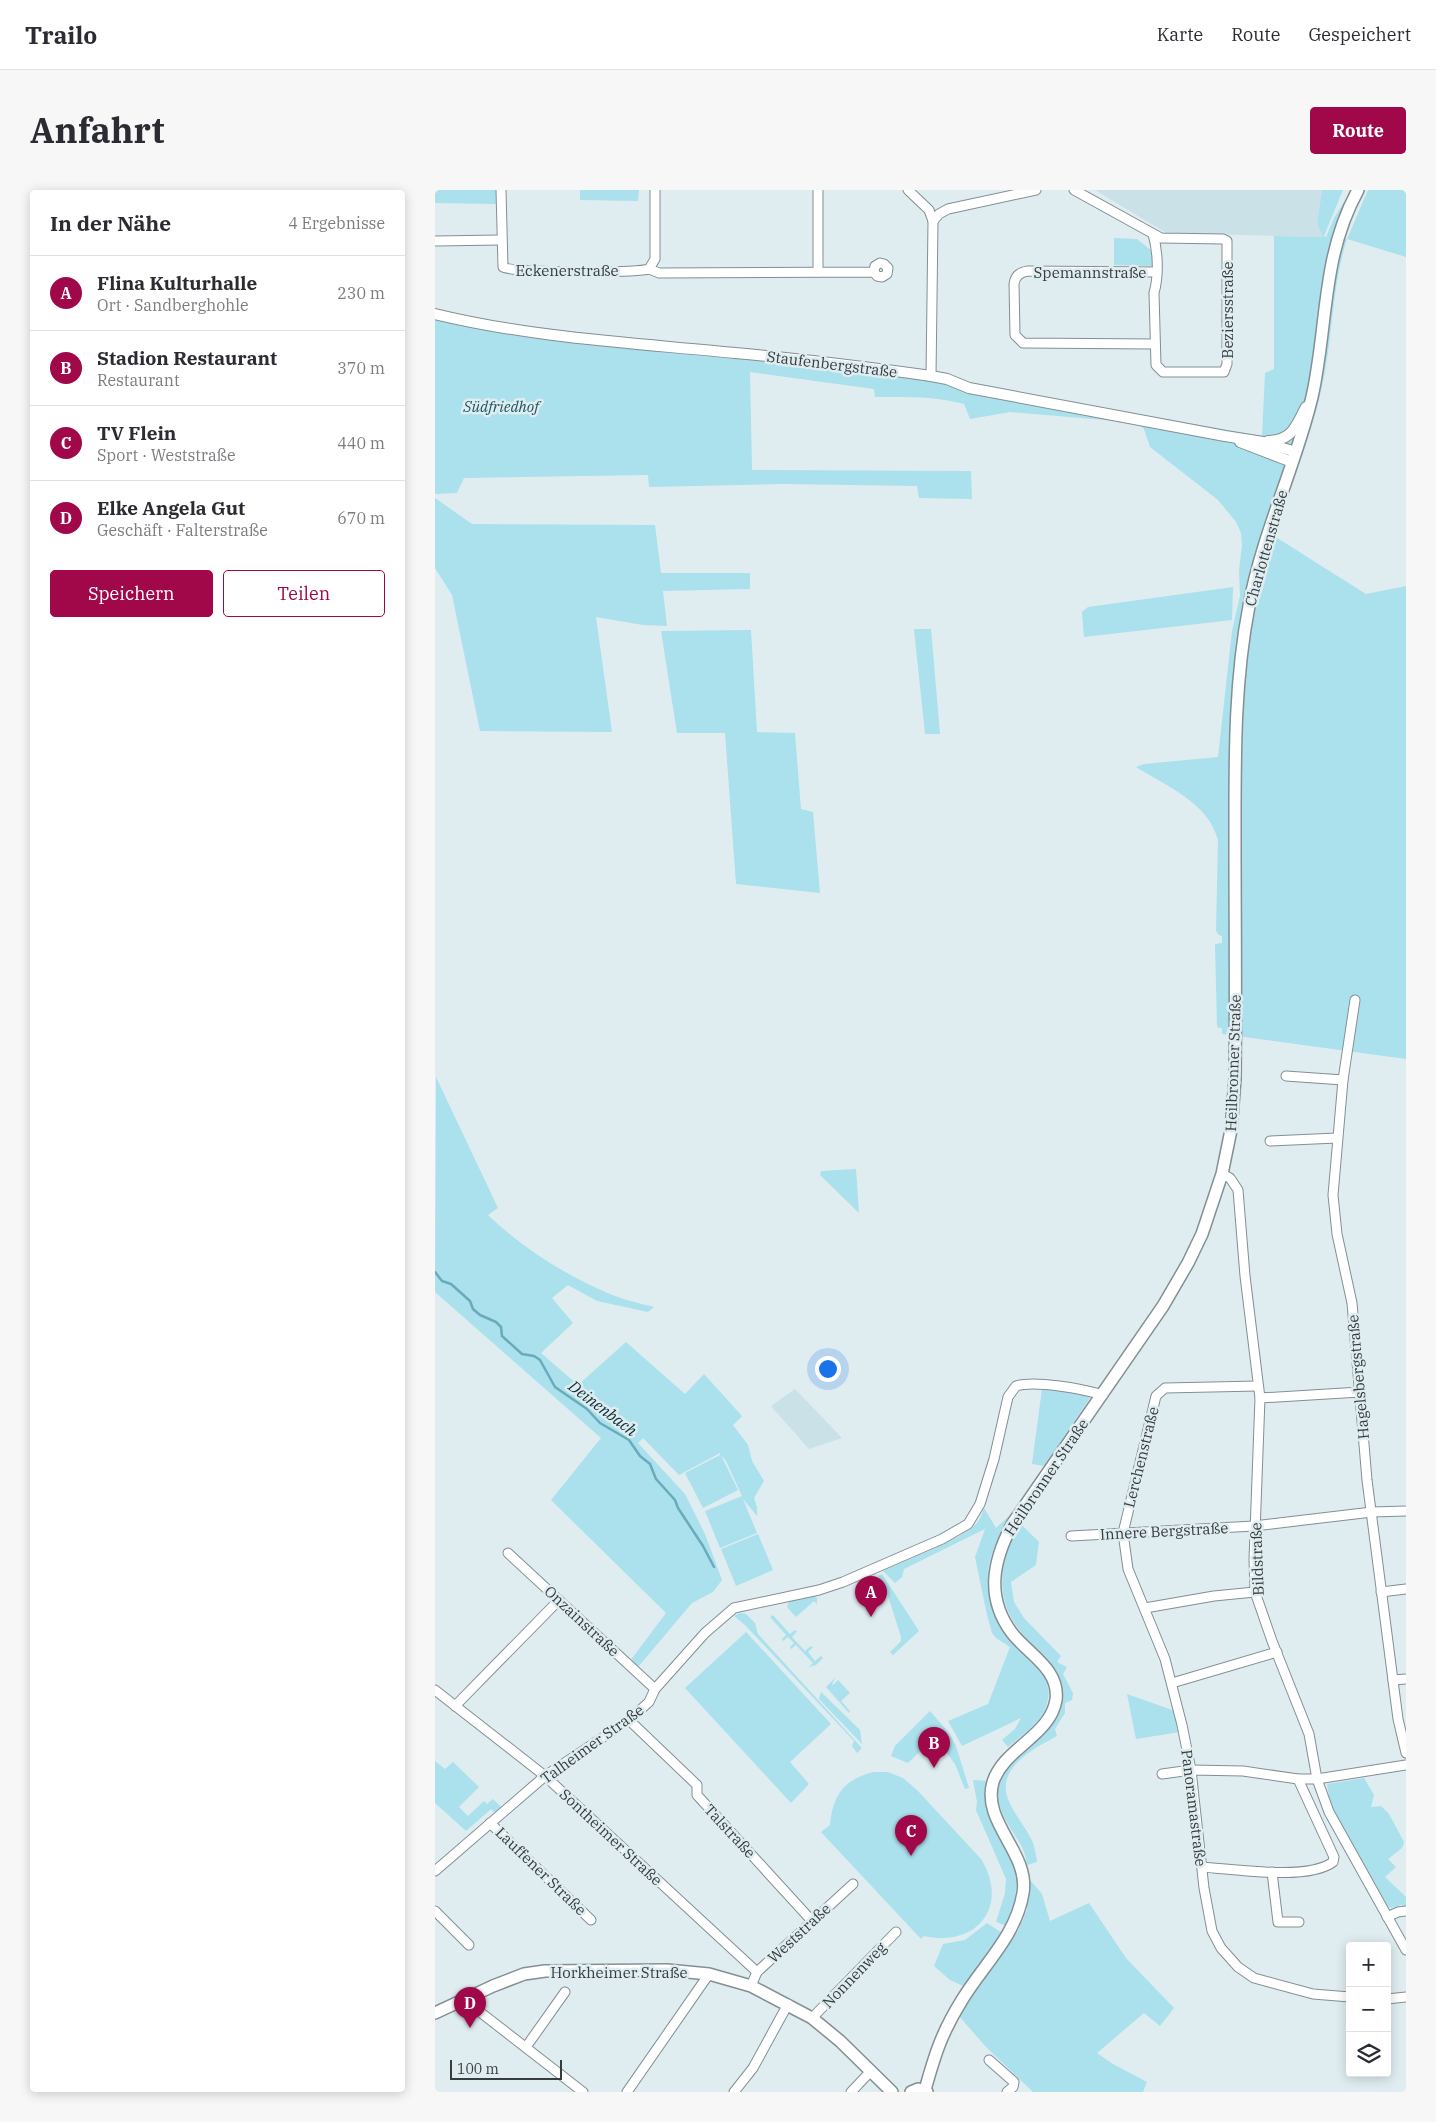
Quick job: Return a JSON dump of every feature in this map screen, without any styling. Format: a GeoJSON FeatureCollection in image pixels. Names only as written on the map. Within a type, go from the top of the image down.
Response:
{"type":"FeatureCollection","features":[{"type":"Feature","properties":{"kind":"main road","name":"Charlottenstraße"},"geometry":{"type":"LineString","coordinates":[[1236,945],[1235,743],[1242,647],[1249,605],[1263,549],[1294,457],[1311,398],[1331,263],[1343,221],[1358,190]]}},
{"type":"Feature","properties":{"kind":"main road","name":"Heilbronner Straße"},"geometry":{"type":"LineString","coordinates":[[926,2091],[937,2046],[963,1998],[1009,1934],[1018,1916],[1023,1891],[1023,1879],[1018,1859],[996,1816],[991,1799],[992,1785],[997,1772],[1043,1726],[1052,1713],[1055,1700],[1056,1692],[1051,1674],[1042,1662],[1013,1634],[1002,1616],[994,1582],[996,1564],[1001,1546],[1013,1523],[1163,1306],[1188,1263],[1210,1212],[1222,1174],[1231,1130],[1235,1079],[1236,945]]}},
{"type":"Feature","properties":{"kind":"main road","name":"Horkheimer Straße"},"geometry":{"type":"LineString","coordinates":[[435,2013],[525,1974],[545,1971],[667,1970],[709,1974],[751,1986],[812,2018],[840,2041],[870,2072],[893,2092]]}},
{"type":"Feature","properties":{"kind":"main road"},"geometry":{"type":"LineString","coordinates":[[911,2092],[918,2088],[926,2091]]}},
{"type":"Feature","properties":{"kind":"street","name":"Eckenerstraße"},"geometry":{"type":"LineString","coordinates":[[501,190],[502,264],[508,270],[649,269],[659,273],[874,272]]}},
{"type":"Feature","properties":{"kind":"street"},"geometry":{"type":"LineString","coordinates":[[649,269],[655,259],[655,190]]}},
{"type":"Feature","properties":{"kind":"street"},"geometry":{"type":"LineString","coordinates":[[818,190],[818,272]]}},
{"type":"Feature","properties":{"kind":"street"},"geometry":{"type":"LineString","coordinates":[[908,190],[929,210],[933,221],[931,376]]}},
{"type":"Feature","properties":{"kind":"street"},"geometry":{"type":"LineString","coordinates":[[933,221],[939,214],[948,209],[1036,190]]}},
{"type":"Feature","properties":{"kind":"street","name":"Beziersstraße"},"geometry":{"type":"LineString","coordinates":[[1074,190],[1161,238],[1223,239],[1227,241],[1227,368],[1222,372],[1163,372],[1156,365],[1154,344],[1156,250],[1153,234]]}},
{"type":"Feature","properties":{"kind":"street"},"geometry":{"type":"LineString","coordinates":[[435,241],[501,240]]}},
{"type":"Feature","properties":{"kind":"street","name":"Spemannstraße"},"geometry":{"type":"LineString","coordinates":[[1154,344],[1023,343],[1017,338],[1014,331],[1014,284],[1015,279],[1020,274],[1028,271],[1156,272]]}},
{"type":"Feature","properties":{"kind":"street","name":"Staufenbergstraße"},"geometry":{"type":"LineString","coordinates":[[435,314],[500,328],[652,346],[831,362],[931,376],[947,379],[969,388],[1263,442],[1277,441],[1290,436],[1311,398]]}},
{"type":"Feature","properties":{"kind":"street","name":"Staufenbergstraße"},"geometry":{"type":"LineString","coordinates":[[1225,436],[1294,457]]}},
{"type":"Feature","properties":{"kind":"street","name":"Staufenbergstraße"},"geometry":{"type":"LineString","coordinates":[[1263,442],[1294,457]]}},
{"type":"Feature","properties":{"kind":"street","name":"Hagelsbergstraße"},"geometry":{"type":"LineString","coordinates":[[1355,1000],[1343,1080],[1333,1195],[1337,1234],[1352,1303],[1359,1392],[1381,1592],[1398,1719],[1406,1753]]}},
{"type":"Feature","properties":{"kind":"street"},"geometry":{"type":"LineString","coordinates":[[1286,1076],[1343,1080]]}},
{"type":"Feature","properties":{"kind":"street"},"geometry":{"type":"LineString","coordinates":[[1270,1141],[1337,1138]]}},
{"type":"Feature","properties":{"kind":"street","name":"Bildstraße"},"geometry":{"type":"LineString","coordinates":[[1222,1174],[1230,1178],[1238,1190],[1245,1276],[1260,1398],[1255,1526],[1255,1592],[1309,1734],[1317,1779],[1329,1812],[1406,1950]]}},
{"type":"Feature","properties":{"kind":"street","name":"Talheimer Straße"},"geometry":{"type":"LineString","coordinates":[[436,1868],[545,1776],[629,1720],[649,1702],[655,1689],[705,1633],[734,1608],[825,1588],[843,1582],[942,1539],[968,1524],[980,1504],[994,1459],[1008,1397],[1016,1386],[1031,1384],[1103,1394]]}},
{"type":"Feature","properties":{"kind":"street","name":"Lerchenstraße"},"geometry":{"type":"LineString","coordinates":[[1123,1533],[1156,1396],[1165,1388],[1258,1386]]}},
{"type":"Feature","properties":{"kind":"street"},"geometry":{"type":"LineString","coordinates":[[1260,1398],[1359,1392]]}},
{"type":"Feature","properties":{"kind":"street","name":"Innere Bergstraße"},"geometry":{"type":"LineString","coordinates":[[1071,1536],[1255,1526],[1372,1512],[1406,1511]]}},
{"type":"Feature","properties":{"kind":"street","name":"Panoramastraße"},"geometry":{"type":"LineString","coordinates":[[1123,1533],[1128,1569],[1165,1659],[1172,1683],[1191,1770],[1206,1905],[1212,1931],[1221,1948],[1238,1967],[1254,1978],[1313,1994],[1346,1997]]}},
{"type":"Feature","properties":{"kind":"street","name":"Onzainstraße"},"geometry":{"type":"LineString","coordinates":[[508,1552],[655,1689]]}},
{"type":"Feature","properties":{"kind":"street"},"geometry":{"type":"LineString","coordinates":[[1381,1592],[1406,1589]]}},
{"type":"Feature","properties":{"kind":"street"},"geometry":{"type":"LineString","coordinates":[[1145,1608],[1214,1596],[1255,1592]]}},
{"type":"Feature","properties":{"kind":"street"},"geometry":{"type":"LineString","coordinates":[[455,1706],[559,1600]]}},
{"type":"Feature","properties":{"kind":"street"},"geometry":{"type":"LineString","coordinates":[[1172,1683],[1277,1652]]}},
{"type":"Feature","properties":{"kind":"street"},"geometry":{"type":"LineString","coordinates":[[1393,1680],[1406,1679]]}},
{"type":"Feature","properties":{"kind":"street","name":"Sontheimer Straße"},"geometry":{"type":"LineString","coordinates":[[435,1690],[545,1776],[757,1972]]}},
{"type":"Feature","properties":{"kind":"street","name":"Talstraße"},"geometry":{"type":"LineString","coordinates":[[629,1720],[697,1785],[697,1795],[812,1921]]}},
{"type":"Feature","properties":{"kind":"street"},"geometry":{"type":"LineString","coordinates":[[1162,1774],[1191,1770],[1243,1771],[1298,1779],[1317,1779],[1406,1764]]}},
{"type":"Feature","properties":{"kind":"street"},"geometry":{"type":"LineString","coordinates":[[1202,1867],[1272,1872],[1313,1870],[1326,1867],[1333,1862],[1334,1857],[1298,1779]]}},
{"type":"Feature","properties":{"kind":"street","name":"Lauffener Straße"},"geometry":{"type":"LineString","coordinates":[[490,1823],[591,1920]]}},
{"type":"Feature","properties":{"kind":"street"},"geometry":{"type":"LineString","coordinates":[[1272,1872],[1278,1922],[1299,1922]]}},
{"type":"Feature","properties":{"kind":"street","name":"Weststraße"},"geometry":{"type":"LineString","coordinates":[[751,1986],[757,1972],[853,1884]]}},
{"type":"Feature","properties":{"kind":"street"},"geometry":{"type":"LineString","coordinates":[[1387,1917],[1406,1911]]}},
{"type":"Feature","properties":{"kind":"street"},"geometry":{"type":"LineString","coordinates":[[435,1912],[469,1945]]}},
{"type":"Feature","properties":{"kind":"street","name":"Nonnenweg"},"geometry":{"type":"LineString","coordinates":[[812,2018],[896,1932]]}},
{"type":"Feature","properties":{"kind":"street"},"geometry":{"type":"LineString","coordinates":[[627,2092],[709,1974]]}},
{"type":"Feature","properties":{"kind":"street"},"geometry":{"type":"LineString","coordinates":[[526,2047],[565,1992]]}},
{"type":"Feature","properties":{"kind":"street"},"geometry":{"type":"LineString","coordinates":[[472,1996],[480,2012],[583,2092]]}},
{"type":"Feature","properties":{"kind":"street"},"geometry":{"type":"LineString","coordinates":[[1391,1999],[1406,1997]]}},
{"type":"Feature","properties":{"kind":"street"},"geometry":{"type":"LineString","coordinates":[[734,2092],[753,2068],[788,2004]]}},
{"type":"Feature","properties":{"kind":"street"},"geometry":{"type":"LineString","coordinates":[[989,2060],[1014,2082],[1007,2092]]}},
{"type":"Feature","properties":{"kind":"street"},"geometry":{"type":"LineString","coordinates":[[851,2092],[870,2072]]}},
{"type":"Feature","properties":{"kind":"shaded area"},"geometry":{"type":"Polygon","coordinates":[[[1095,190],[1322,190],[1317,223],[1324,237],[1166,233],[1095,190]]]}},
{"type":"Feature","properties":{"kind":"shaded area"},"geometry":{"type":"Polygon","coordinates":[[[795,1389],[842,1438],[809,1449],[771,1406],[795,1389]]]}},
{"type":"Feature","properties":{"kind":"green space"},"geometry":{"type":"Polygon","coordinates":[[[435,190],[496,190],[496,204],[435,203],[435,190]]]}},
{"type":"Feature","properties":{"kind":"green space"},"geometry":{"type":"Polygon","coordinates":[[[580,190],[639,190],[638,201],[580,200],[580,190]]]}},
{"type":"Feature","properties":{"kind":"green space","name":"Südfriedhof"},"geometry":{"type":"Polygon","coordinates":[[[1322,190],[1343,190],[1324,236],[1326,237],[1334,218],[1344,202],[1345,206],[1331,237],[1347,239],[1338,274],[1323,382],[1307,440],[1274,536],[1366,594],[1406,586],[1406,1059],[1222,1034],[1222,1028],[1217,1026],[1215,944],[1222,943],[1222,936],[1216,931],[1218,840],[1213,827],[1196,805],[1185,796],[1136,767],[1144,764],[1218,757],[1232,631],[1240,596],[1241,533],[1236,522],[1218,500],[1150,447],[1144,429],[1139,425],[1116,421],[1010,412],[970,419],[964,404],[953,401],[875,397],[874,389],[750,372],[752,470],[971,471],[972,499],[919,498],[917,486],[784,484],[649,487],[648,475],[464,478],[457,493],[435,494],[435,314],[925,376],[1262,436],[1265,373],[1274,369],[1274,236],[1323,237],[1317,223],[1322,190]]]}},
{"type":"Feature","properties":{"kind":"green space"},"geometry":{"type":"Polygon","coordinates":[[[1368,190],[1406,190],[1406,257],[1347,239],[1368,190]]]}},
{"type":"Feature","properties":{"kind":"green space"},"geometry":{"type":"Polygon","coordinates":[[[1114,238],[1137,239],[1152,251],[1152,266],[1114,265],[1114,238]]]}},
{"type":"Feature","properties":{"kind":"green space"},"geometry":{"type":"Polygon","coordinates":[[[435,498],[472,524],[655,525],[661,573],[750,573],[750,589],[663,591],[667,626],[643,625],[596,617],[612,732],[480,731],[452,595],[435,568],[435,498]]]}},
{"type":"Feature","properties":{"kind":"green space"},"geometry":{"type":"Polygon","coordinates":[[[1233,587],[1232,620],[1084,637],[1082,612],[1088,607],[1233,587]]]}},
{"type":"Feature","properties":{"kind":"green space"},"geometry":{"type":"Polygon","coordinates":[[[914,629],[931,629],[940,734],[925,734],[914,629]]]}},
{"type":"Feature","properties":{"kind":"green space"},"geometry":{"type":"Polygon","coordinates":[[[751,630],[757,732],[795,733],[801,809],[813,812],[820,893],[736,884],[725,733],[677,733],[661,631],[751,630]]]}},
{"type":"Feature","properties":{"kind":"green space"},"geometry":{"type":"Polygon","coordinates":[[[436,1077],[498,1208],[488,1215],[516,1239],[561,1270],[610,1294],[654,1307],[648,1312],[597,1301],[568,1285],[552,1298],[573,1323],[541,1353],[578,1385],[626,1342],[685,1394],[704,1374],[742,1416],[733,1425],[748,1445],[752,1461],[764,1481],[754,1498],[757,1516],[743,1499],[757,1533],[720,1548],[705,1511],[742,1496],[726,1461],[721,1455],[738,1490],[703,1508],[685,1473],[720,1455],[720,1453],[679,1475],[643,1438],[638,1443],[685,1494],[705,1534],[722,1580],[713,1592],[692,1603],[638,1667],[630,1661],[666,1613],[551,1500],[601,1438],[435,1292],[436,1077]]]}},
{"type":"Feature","properties":{"kind":"green space"},"geometry":{"type":"Polygon","coordinates":[[[856,1169],[859,1213],[820,1175],[821,1171],[856,1169]]]}},
{"type":"Feature","properties":{"kind":"green space"},"geometry":{"type":"Polygon","coordinates":[[[1042,1389],[1086,1394],[1090,1398],[1044,1466],[1032,1464],[1042,1389]]]}},
{"type":"Feature","properties":{"kind":"green space"},"geometry":{"type":"Polygon","coordinates":[[[984,1508],[996,1528],[1011,1514],[990,1559],[988,1583],[993,1607],[1007,1636],[1039,1670],[1045,1679],[1048,1689],[1048,1700],[1040,1718],[1008,1747],[1002,1740],[1015,1729],[1021,1718],[962,1746],[948,1721],[988,1704],[1010,1647],[992,1633],[987,1615],[975,1557],[985,1529],[904,1569],[902,1577],[895,1583],[883,1571],[944,1544],[967,1531],[978,1521],[984,1508]]]}},
{"type":"Feature","properties":{"kind":"green space"},"geometry":{"type":"Polygon","coordinates":[[[1018,1525],[1023,1526],[1039,1542],[1036,1565],[1011,1582],[1014,1602],[1024,1618],[1061,1656],[1057,1662],[1067,1667],[1063,1674],[1073,1693],[1072,1700],[1065,1703],[1065,1713],[1055,1729],[1057,1736],[1038,1746],[1020,1760],[1007,1777],[1008,1799],[1030,1837],[1035,1850],[1037,1862],[1027,1865],[1022,1847],[1000,1807],[998,1792],[1002,1777],[1010,1764],[1054,1720],[1060,1706],[1061,1689],[1055,1668],[1019,1629],[1010,1615],[1005,1601],[1002,1587],[1003,1572],[1011,1541],[1018,1525]]]}},
{"type":"Feature","properties":{"kind":"green space"},"geometry":{"type":"Polygon","coordinates":[[[758,1534],[773,1570],[736,1586],[721,1549],[758,1534]]]}},
{"type":"Feature","properties":{"kind":"green space"},"geometry":{"type":"Polygon","coordinates":[[[882,1574],[919,1631],[893,1655],[890,1652],[901,1641],[901,1637],[888,1596],[878,1576],[882,1574]]]}},
{"type":"Feature","properties":{"kind":"green space"},"geometry":{"type":"Polygon","coordinates":[[[815,1596],[817,1604],[814,1601],[796,1617],[787,1607],[789,1601],[815,1596]]]}},
{"type":"Feature","properties":{"kind":"green space"},"geometry":{"type":"Polygon","coordinates":[[[740,1613],[746,1614],[755,1623],[758,1634],[861,1747],[857,1753],[852,1746],[854,1741],[746,1626],[734,1616],[740,1613]]]}},
{"type":"Feature","properties":{"kind":"green space"},"geometry":{"type":"Polygon","coordinates":[[[773,1615],[790,1634],[795,1630],[797,1631],[792,1637],[805,1651],[811,1646],[813,1647],[808,1652],[815,1661],[821,1656],[823,1658],[816,1665],[809,1667],[813,1663],[796,1645],[791,1649],[790,1647],[794,1643],[788,1637],[783,1641],[782,1639],[786,1635],[770,1617],[773,1615]]]}},
{"type":"Feature","properties":{"kind":"green space"},"geometry":{"type":"Polygon","coordinates":[[[746,1632],[831,1724],[790,1762],[809,1784],[791,1803],[685,1688],[746,1632]]]}},
{"type":"Feature","properties":{"kind":"green space"},"geometry":{"type":"Polygon","coordinates":[[[836,1677],[832,1684],[838,1680],[850,1693],[841,1701],[850,1711],[849,1713],[826,1687],[836,1677]]]}},
{"type":"Feature","properties":{"kind":"green space"},"geometry":{"type":"Polygon","coordinates":[[[821,1692],[860,1730],[862,1744],[819,1699],[821,1692]]]}},
{"type":"Feature","properties":{"kind":"green space"},"geometry":{"type":"Polygon","coordinates":[[[1127,1694],[1175,1711],[1180,1732],[1136,1739],[1127,1694]]]}},
{"type":"Feature","properties":{"kind":"green space"},"geometry":{"type":"Polygon","coordinates":[[[930,1711],[949,1733],[956,1746],[969,1788],[965,1789],[955,1764],[935,1737],[908,1763],[891,1756],[895,1746],[930,1711]]]}},
{"type":"Feature","properties":{"kind":"green space"},"geometry":{"type":"Polygon","coordinates":[[[435,1761],[445,1769],[453,1762],[479,1787],[459,1807],[468,1816],[484,1801],[487,1804],[493,1799],[501,1807],[495,1813],[491,1809],[466,1831],[435,1803],[435,1761]]]}},
{"type":"Feature","properties":{"kind":"green space"},"geometry":{"type":"Polygon","coordinates":[[[874,1772],[888,1772],[903,1778],[917,1790],[981,1859],[989,1876],[992,1893],[990,1907],[983,1920],[973,1929],[959,1936],[943,1938],[924,1936],[921,1939],[821,1832],[830,1825],[834,1805],[842,1790],[855,1779],[874,1772]]]}},
{"type":"Feature","properties":{"kind":"green space"},"geometry":{"type":"Polygon","coordinates":[[[1364,1778],[1374,1795],[1371,1807],[1381,1806],[1389,1814],[1404,1842],[1402,1848],[1388,1859],[1396,1867],[1385,1877],[1406,1897],[1406,1906],[1401,1905],[1391,1908],[1384,1904],[1331,1809],[1327,1784],[1364,1778]]]}},
{"type":"Feature","properties":{"kind":"green space"},"geometry":{"type":"Polygon","coordinates":[[[973,1780],[987,1781],[985,1801],[991,1818],[1018,1873],[1015,1898],[1007,1926],[996,1922],[1005,1893],[1006,1879],[976,1810],[977,1802],[973,1780]]]}},
{"type":"Feature","properties":{"kind":"green space"},"geometry":{"type":"Polygon","coordinates":[[[1031,1881],[1042,1894],[1050,1921],[1089,1903],[1126,1958],[1174,2008],[1160,2026],[1144,2013],[1097,2053],[1147,2082],[1143,2092],[1033,2092],[986,2047],[959,2016],[1018,1931],[1027,1910],[1024,1898],[1031,1881]]]}},
{"type":"Feature","properties":{"kind":"green space"},"geometry":{"type":"Polygon","coordinates":[[[987,1923],[1002,1933],[963,1986],[950,1980],[934,1966],[943,1944],[965,1940],[987,1923]]]}},
{"type":"Feature","properties":{"kind":"waterway","name":"Deinenbach"},"geometry":{"type":"LineString","coordinates":[[435,1272],[442,1281],[451,1284],[470,1301],[473,1309],[480,1315],[496,1322],[501,1327],[502,1336],[522,1354],[534,1356],[540,1360],[555,1387],[587,1409],[600,1423],[629,1440],[640,1456],[650,1464],[656,1479],[675,1500],[714,1567]]}},
{"type":"Feature","properties":{"kind":"place","name":"Flina Kulturhalle"},"geometry":{"type":"Point","coordinates":[871,1617]}},
{"type":"Feature","properties":{"kind":"place","name":"Stadion Restaurant"},"geometry":{"type":"Point","coordinates":[934,1768]}},
{"type":"Feature","properties":{"kind":"place","name":"TV Flein"},"geometry":{"type":"Point","coordinates":[911,1856]}},
{"type":"Feature","properties":{"kind":"place","name":"Elke Angela Gut"},"geometry":{"type":"Point","coordinates":[470,2028]}}]}
